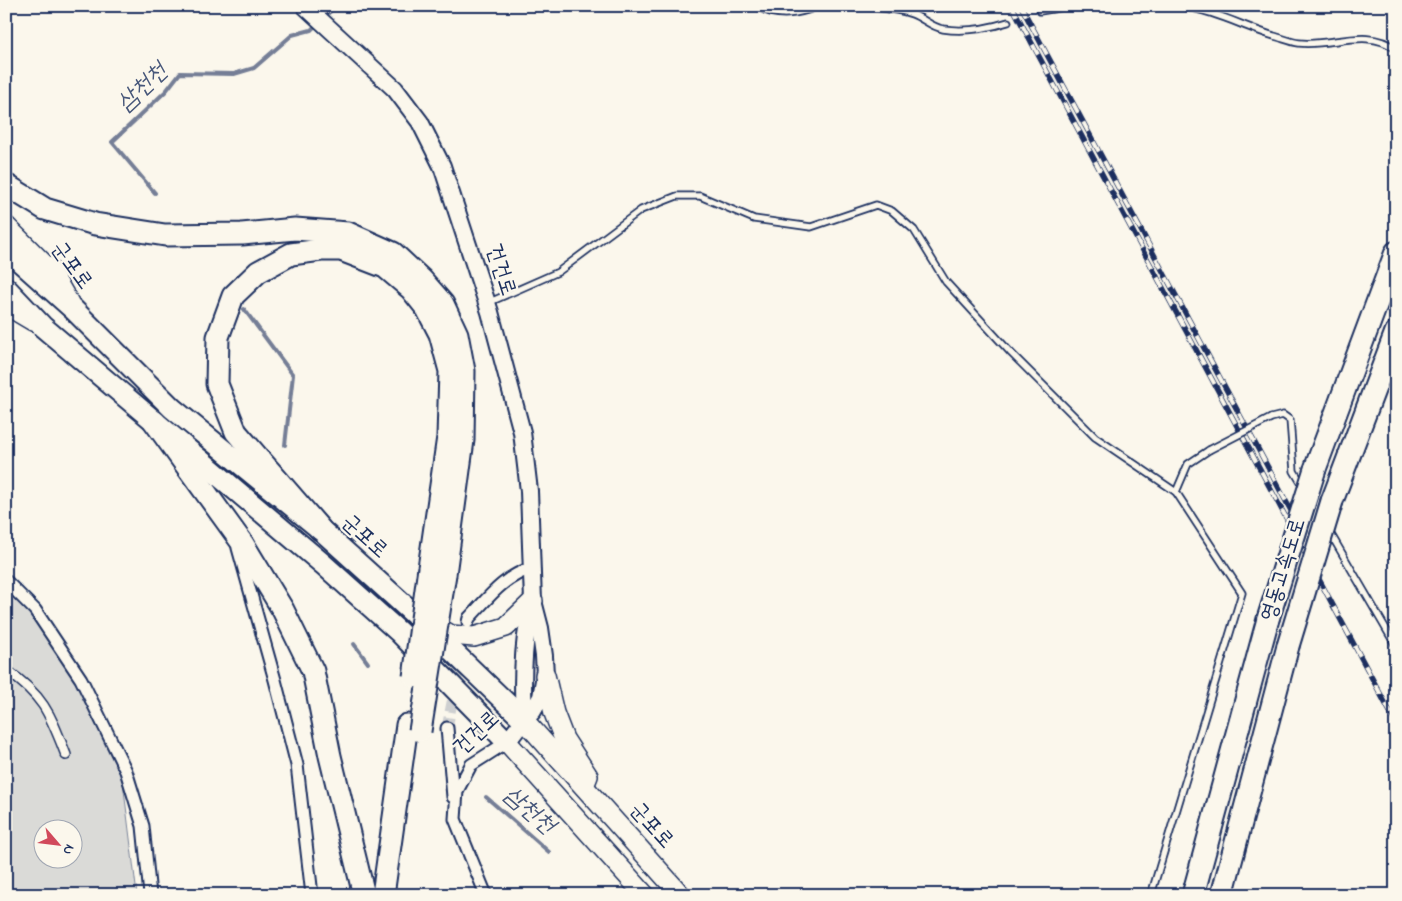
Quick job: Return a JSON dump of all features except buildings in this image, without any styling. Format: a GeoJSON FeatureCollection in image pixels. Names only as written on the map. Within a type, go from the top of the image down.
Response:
{"type":"FeatureCollection","features":[{"type":"Feature","properties":{"kind":"highway"},"geometry":{"type":"LineString","coordinates":[[6,186],[45,209],[95,224],[165,235],[242,234],[295,229],[348,233],[393,254],[422,280],[443,304],[457,334],[464,371],[463,440],[437,571],[414,728],[383,895]]}},
{"type":"Feature","properties":{"kind":"highway"},"geometry":{"type":"LineString","coordinates":[[6,249],[72,309]]}},
{"type":"Feature","properties":{"kind":"highway"},"geometry":{"type":"LineString","coordinates":[[320,529],[236,432],[217,384],[218,337],[233,296],[258,272],[291,254],[321,250],[341,250],[385,267],[427,309],[440,334],[450,371],[448,437],[437,571]]}},
{"type":"Feature","properties":{"kind":"highway","name":"영동고속도로"},"geometry":{"type":"LineString","coordinates":[[1193,895],[1268,619],[1315,469],[1396,252]]}},
{"type":"Feature","properties":{"kind":"highway"},"geometry":{"type":"LineString","coordinates":[[6,288],[43,327]]}},
{"type":"Feature","properties":{"kind":"highway","name":"군포로"},"geometry":{"type":"LineString","coordinates":[[72,309],[172,408],[320,529],[414,614],[524,720]]}},
{"type":"Feature","properties":{"kind":"highway","name":"군포로"},"geometry":{"type":"LineString","coordinates":[[43,327],[324,564],[399,632],[507,742]]}},
{"type":"Feature","properties":{"kind":"highway","name":"영동고속도로"},"geometry":{"type":"LineString","coordinates":[[1222,895],[1288,646],[1321,506],[1396,332]]}},
{"type":"Feature","properties":{"kind":"highway"},"geometry":{"type":"LineString","coordinates":[[154,421],[232,528],[283,610],[312,671],[330,756],[364,895]]}},
{"type":"Feature","properties":{"kind":"highway"},"geometry":{"type":"LineString","coordinates":[[397,895],[414,728]]}},
{"type":"Feature","properties":{"kind":"main road","name":"건건로"},"geometry":{"type":"LineString","coordinates":[[311,11],[395,89],[420,122],[442,166],[487,303],[522,432],[529,491],[533,601],[541,637],[545,675],[541,697],[534,712],[524,720],[507,742]]}},
{"type":"Feature","properties":{"kind":"main road","name":"군포로"},"geometry":{"type":"LineString","coordinates":[[6,226],[50,270],[72,309]]}},
{"type":"Feature","properties":{"kind":"main road","name":"군포로"},"geometry":{"type":"LineString","coordinates":[[6,305],[43,327]]}},
{"type":"Feature","properties":{"kind":"main road","name":"건건로"},"geometry":{"type":"LineString","coordinates":[[524,720],[522,694],[527,621],[533,601]]}},
{"type":"Feature","properties":{"kind":"main road"},"geometry":{"type":"LineString","coordinates":[[414,614],[451,635],[474,637],[506,626],[533,601]]}},
{"type":"Feature","properties":{"kind":"main road"},"geometry":{"type":"LineString","coordinates":[[545,675],[554,713],[564,739],[588,776],[584,787]]}},
{"type":"Feature","properties":{"kind":"main road","name":"군포로"},"geometry":{"type":"LineString","coordinates":[[524,720],[681,895]]}},
{"type":"Feature","properties":{"kind":"main road","name":"군포로"},"geometry":{"type":"LineString","coordinates":[[507,742],[645,895]]}},
{"type":"Feature","properties":{"kind":"street"},"geometry":{"type":"LineString","coordinates":[[232,528],[297,765],[312,895]]}},
{"type":"Feature","properties":{"kind":"street"},"geometry":{"type":"LineString","coordinates":[[468,622],[469,618],[500,584],[520,572],[532,568]]}},
{"type":"Feature","properties":{"kind":"street"},"geometry":{"type":"LineString","coordinates":[[6,581],[35,610],[81,679],[126,771],[143,826],[150,895]]}},
{"type":"Feature","properties":{"kind":"street"},"geometry":{"type":"LineString","coordinates":[[6,670],[36,695],[51,715],[66,755]]}},
{"type":"Feature","properties":{"kind":"street"},"geometry":{"type":"LineString","coordinates":[[447,728],[455,819]]}},
{"type":"Feature","properties":{"kind":"street","name":"건건로"},"geometry":{"type":"LineString","coordinates":[[486,895],[455,819],[457,791],[471,765],[507,742]]}},
{"type":"Feature","properties":{"kind":"lane"},"geometry":{"type":"LineString","coordinates":[[757,6],[780,15],[800,13],[819,6]]}},
{"type":"Feature","properties":{"kind":"lane"},"geometry":{"type":"LineString","coordinates":[[862,6],[914,14],[942,29],[995,26],[1008,22]]}},
{"type":"Feature","properties":{"kind":"lane"},"geometry":{"type":"LineString","coordinates":[[1040,11],[1064,7],[1107,6]]}},
{"type":"Feature","properties":{"kind":"lane"},"geometry":{"type":"LineString","coordinates":[[1180,6],[1214,13],[1256,30],[1297,43],[1314,44],[1355,37],[1371,39],[1396,48]]}},
{"type":"Feature","properties":{"kind":"lane"},"geometry":{"type":"LineString","coordinates":[[487,303],[558,272],[641,210],[677,196],[700,196],[754,219],[811,227],[876,205],[892,211],[914,230],[946,282],[1010,352],[1095,437],[1176,492],[1242,593],[1151,895]]}},
{"type":"Feature","properties":{"kind":"lane"},"geometry":{"type":"LineString","coordinates":[[1176,492],[1188,464],[1209,450],[1271,418],[1283,415],[1290,420],[1294,471],[1321,506],[1396,646]]}},
{"type":"Feature","properties":{"kind":"shaded area"},"geometry":{"type":"Polygon","coordinates":[[[6,591],[31,614],[75,679],[122,774],[137,895],[6,895],[6,762],[8,748],[6,739],[6,591]]]}},
{"type":"Feature","properties":{"kind":"waterway","name":"삼천천"},"geometry":{"type":"LineString","coordinates":[[323,18],[336,6]]}},
{"type":"Feature","properties":{"kind":"waterway","name":"삼천천"},"geometry":{"type":"LineString","coordinates":[[155,193],[112,142],[166,91],[180,73],[234,74],[254,68],[292,35],[311,30],[318,23]]}},
{"type":"Feature","properties":{"kind":"waterway","name":"삼천천"},"geometry":{"type":"LineString","coordinates":[[244,309],[293,375],[285,445]]}},
{"type":"Feature","properties":{"kind":"waterway","name":"삼천천"},"geometry":{"type":"LineString","coordinates":[[354,644],[368,663]]}},
{"type":"Feature","properties":{"kind":"waterway","name":"삼천천"},"geometry":{"type":"LineString","coordinates":[[486,797],[549,852]]}},
{"type":"Feature","properties":{"kind":"tunnel"},"geometry":{"type":"LineString","coordinates":[[447,728],[466,631]]}},
{"type":"Feature","properties":{"kind":"railway"},"geometry":{"type":"LineString","coordinates":[[1012,6],[1396,723]]}},
{"type":"Feature","properties":{"kind":"railway"},"geometry":{"type":"LineString","coordinates":[[1021,6],[1303,533]]}}]}
